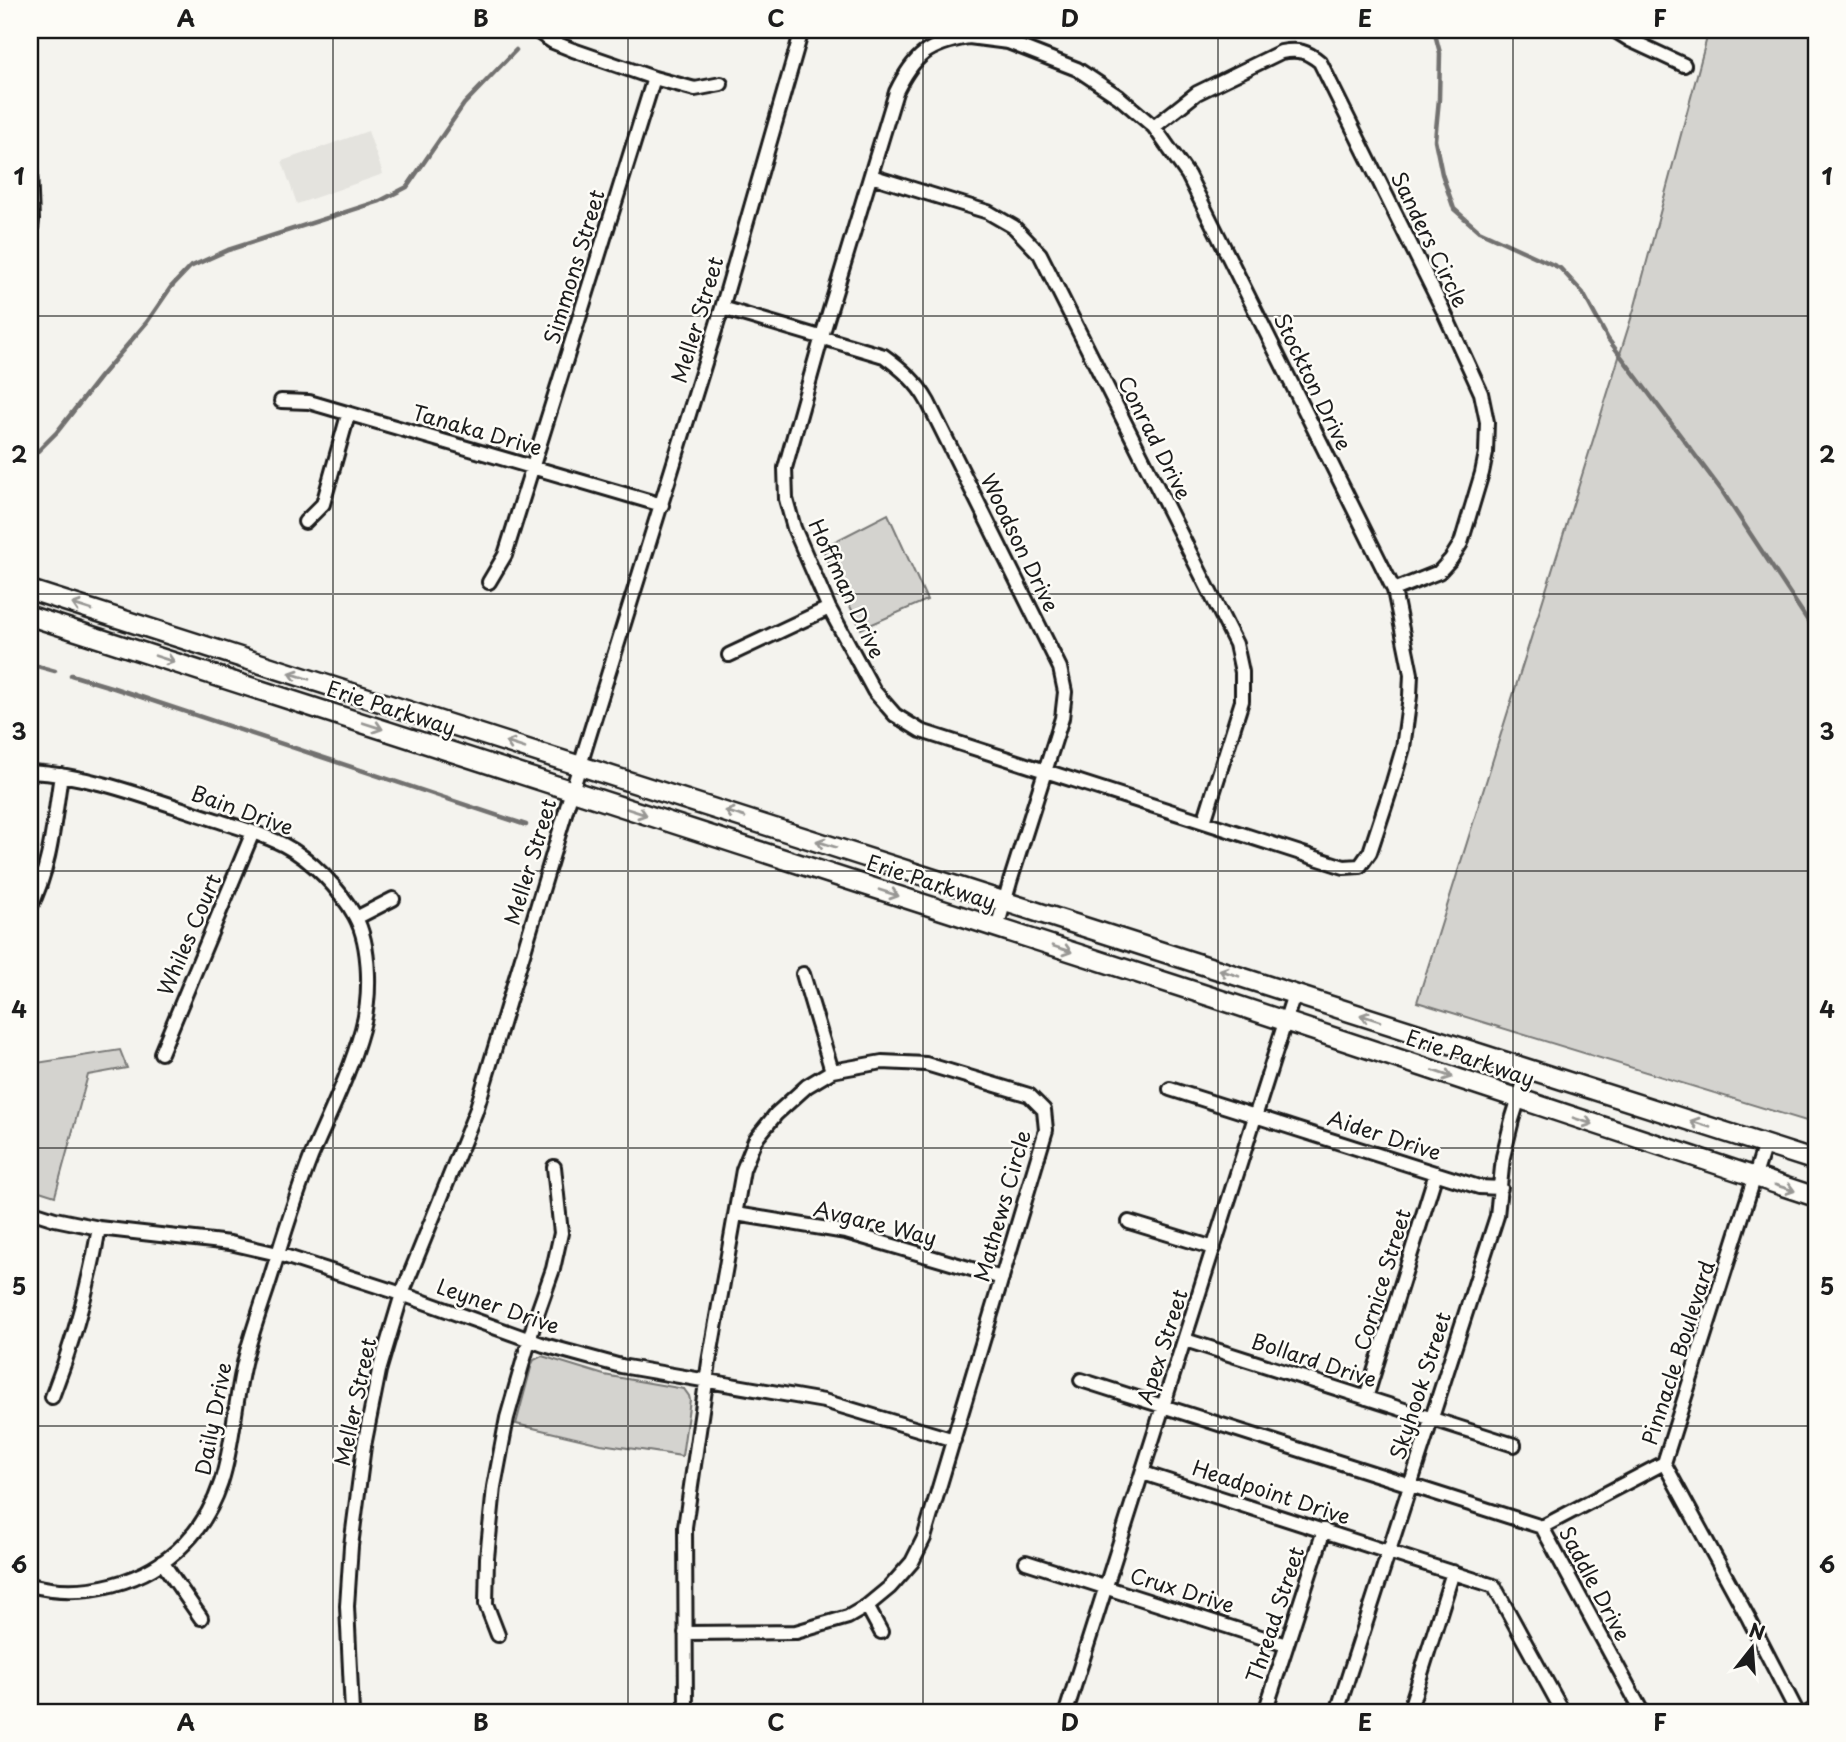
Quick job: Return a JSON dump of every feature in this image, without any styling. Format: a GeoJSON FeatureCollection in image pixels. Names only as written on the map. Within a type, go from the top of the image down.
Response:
{"type":"FeatureCollection","features":[{"type":"Feature","properties":{"kind":"main road","name":"Erie Parkway"},"geometry":{"type":"LineString","coordinates":[[30,590],[1816,1161]]}},
{"type":"Feature","properties":{"kind":"main road","name":"Erie Parkway"},"geometry":{"type":"LineString","coordinates":[[30,616],[1285,1021],[1816,1197]]}},
{"type":"Feature","properties":{"kind":"street"},"geometry":{"type":"LineString","coordinates":[[535,30],[573,50],[654,78],[695,89],[721,84]]}},
{"type":"Feature","properties":{"kind":"street","name":"Meller Street"},"geometry":{"type":"LineString","coordinates":[[352,1712],[347,1606],[351,1546],[364,1446],[379,1371],[402,1294],[476,1111],[722,308],[803,30]]}},
{"type":"Feature","properties":{"kind":"street"},"geometry":{"type":"LineString","coordinates":[[1614,30],[1685,65]]}},
{"type":"Feature","properties":{"kind":"street","name":"Stockton Drive"},"geometry":{"type":"LineString","coordinates":[[969,37],[1009,42],[1077,69],[1119,97],[1154,127],[1188,175],[1394,590],[1410,674],[1410,695],[1402,748],[1393,782],[1370,852],[1360,866]]}},
{"type":"Feature","properties":{"kind":"street","name":"Hoffman Drive"},"geometry":{"type":"LineString","coordinates":[[969,37],[944,41],[923,53],[909,68],[896,92],[785,468],[786,499],[794,528],[829,608],[874,691],[895,715],[922,732],[1344,867],[1360,866]]}},
{"type":"Feature","properties":{"kind":"street","name":"Sanders Circle"},"geometry":{"type":"LineString","coordinates":[[1154,127],[1197,93],[1282,52],[1303,51],[1320,62],[1482,393],[1487,422],[1482,473],[1461,543],[1439,572],[1394,590]]}},
{"type":"Feature","properties":{"kind":"street","name":"Simmons Street"},"geometry":{"type":"LineString","coordinates":[[489,582],[505,555],[654,78]]}},
{"type":"Feature","properties":{"kind":"street"},"geometry":{"type":"LineString","coordinates":[[30,169],[30,237]]}},
{"type":"Feature","properties":{"kind":"street","name":"Conrad Drive"},"geometry":{"type":"LineString","coordinates":[[871,176],[988,212],[1014,227],[1040,254],[1236,644],[1242,672],[1242,701],[1204,822]]}},
{"type":"Feature","properties":{"kind":"street","name":"Woodson Drive"},"geometry":{"type":"LineString","coordinates":[[722,308],[884,356],[905,371],[928,402],[1060,668],[1065,692],[1062,718],[998,928]]}},
{"type":"Feature","properties":{"kind":"street","name":"Tanaka Drive"},"geometry":{"type":"LineString","coordinates":[[281,401],[309,402],[662,505]]}},
{"type":"Feature","properties":{"kind":"street"},"geometry":{"type":"LineString","coordinates":[[304,522],[323,504],[348,415]]}},
{"type":"Feature","properties":{"kind":"street"},"geometry":{"type":"LineString","coordinates":[[729,655],[829,608]]}},
{"type":"Feature","properties":{"kind":"street","name":"Bain Drive"},"geometry":{"type":"LineString","coordinates":[[30,772],[96,782],[253,832],[282,844],[305,858],[325,877],[356,918],[366,955],[368,992],[363,1027],[310,1161],[278,1254]]}},
{"type":"Feature","properties":{"kind":"street"},"geometry":{"type":"LineString","coordinates":[[30,908],[49,854],[61,775]]}},
{"type":"Feature","properties":{"kind":"street","name":"Whiles Court"},"geometry":{"type":"LineString","coordinates":[[162,1053],[253,832]]}},
{"type":"Feature","properties":{"kind":"street"},"geometry":{"type":"LineString","coordinates":[[356,918],[393,899]]}},
{"type":"Feature","properties":{"kind":"street"},"geometry":{"type":"LineString","coordinates":[[803,975],[832,1071]]}},
{"type":"Feature","properties":{"kind":"street","name":"Apex Street"},"geometry":{"type":"LineString","coordinates":[[1066,1712],[1294,994]]}},
{"type":"Feature","properties":{"kind":"street","name":"Mathews Circle"},"geometry":{"type":"LineString","coordinates":[[685,1633],[796,1632],[848,1617],[890,1587],[912,1562],[925,1538],[1046,1130],[1044,1110],[1029,1095],[926,1064],[882,1062],[832,1071],[807,1086],[776,1114],[755,1140],[743,1170],[706,1380],[685,1527],[685,1633],[686,1712]]}},
{"type":"Feature","properties":{"kind":"street","name":"Skyhook Street"},"geometry":{"type":"LineString","coordinates":[[1337,1712],[1497,1216],[1503,1157],[1528,1069]]}},
{"type":"Feature","properties":{"kind":"street","name":"Aider Drive"},"geometry":{"type":"LineString","coordinates":[[1170,1089],[1479,1186],[1501,1188]]}},
{"type":"Feature","properties":{"kind":"street","name":"Pinnacle Boulevard"},"geometry":{"type":"LineString","coordinates":[[1765,1144],[1664,1463],[1797,1712]]}},
{"type":"Feature","properties":{"kind":"street"},"geometry":{"type":"LineString","coordinates":[[498,1635],[486,1605],[487,1558],[494,1487],[507,1418],[553,1269],[561,1233],[554,1167]]}},
{"type":"Feature","properties":{"kind":"street","name":"Cornice Street"},"geometry":{"type":"LineString","coordinates":[[1366,1398],[1436,1173]]}},
{"type":"Feature","properties":{"kind":"street","name":"Leyner Drive"},"geometry":{"type":"LineString","coordinates":[[30,1211],[99,1228],[230,1243],[278,1254],[402,1294],[529,1340],[621,1366],[824,1401],[954,1440]]}},
{"type":"Feature","properties":{"kind":"street","name":"Avgare Way"},"geometry":{"type":"LineString","coordinates":[[736,1214],[846,1232],[1002,1278]]}},
{"type":"Feature","properties":{"kind":"street"},"geometry":{"type":"LineString","coordinates":[[1129,1222],[1214,1248]]}},
{"type":"Feature","properties":{"kind":"street"},"geometry":{"type":"LineString","coordinates":[[52,1397],[89,1280],[99,1228]]}},
{"type":"Feature","properties":{"kind":"street","name":"Daily Drive"},"geometry":{"type":"LineString","coordinates":[[30,1585],[66,1591],[98,1589],[134,1578],[184,1545],[201,1525],[218,1495],[229,1456],[244,1364],[278,1254]]}},
{"type":"Feature","properties":{"kind":"street","name":"Bollard Drive"},"geometry":{"type":"LineString","coordinates":[[1185,1340],[1514,1445]]}},
{"type":"Feature","properties":{"kind":"street","name":"Saddle Drive"},"geometry":{"type":"LineString","coordinates":[[1081,1380],[1542,1527],[1642,1712]]}},
{"type":"Feature","properties":{"kind":"street"},"geometry":{"type":"LineString","coordinates":[[1542,1527],[1664,1463]]}},
{"type":"Feature","properties":{"kind":"street","name":"Headpoint Drive"},"geometry":{"type":"LineString","coordinates":[[1143,1473],[1494,1586],[1563,1712]]}},
{"type":"Feature","properties":{"kind":"street","name":"Thread Street"},"geometry":{"type":"LineString","coordinates":[[1265,1712],[1324,1530]]}},
{"type":"Feature","properties":{"kind":"street"},"geometry":{"type":"LineString","coordinates":[[162,1562],[201,1618]]}},
{"type":"Feature","properties":{"kind":"street","name":"Crux Drive"},"geometry":{"type":"LineString","coordinates":[[1026,1562],[1286,1644]]}},
{"type":"Feature","properties":{"kind":"street"},"geometry":{"type":"LineString","coordinates":[[1409,1712],[1454,1572]]}},
{"type":"Feature","properties":{"kind":"street"},"geometry":{"type":"LineString","coordinates":[[867,1606],[881,1632]]}},
{"type":"Feature","properties":{"kind":"street"},"geometry":{"type":"LineString","coordinates":[[1809,1712],[1816,1709]]}},
{"type":"Feature","properties":{"kind":"shaded area"},"geometry":{"type":"Polygon","coordinates":[[[1709,30],[1816,30],[1816,1124],[1417,1002],[1635,306],[1709,30]]]}},
{"type":"Feature","properties":{"kind":"shaded area"},"geometry":{"type":"Polygon","coordinates":[[[368,131],[383,174],[297,204],[282,161],[368,131]]]}},
{"type":"Feature","properties":{"kind":"shaded area"},"geometry":{"type":"Polygon","coordinates":[[[888,514],[927,600],[861,629],[822,548],[888,514]]]}},
{"type":"Feature","properties":{"kind":"shaded area"},"geometry":{"type":"Polygon","coordinates":[[[120,1050],[127,1068],[88,1075],[55,1196],[30,1188],[30,1064],[120,1050]]]}},
{"type":"Feature","properties":{"kind":"shaded area"},"geometry":{"type":"Polygon","coordinates":[[[542,1356],[604,1375],[684,1389],[690,1400],[682,1456],[601,1444],[516,1424],[532,1364],[542,1356]]]}},
{"type":"Feature","properties":{"kind":"waterway"},"geometry":{"type":"LineString","coordinates":[[1434,30],[1440,53],[1435,140],[1442,174],[1454,209],[1479,231],[1560,268],[1583,293],[1608,339],[1722,491],[1816,633]]}},
{"type":"Feature","properties":{"kind":"waterway"},"geometry":{"type":"LineString","coordinates":[[30,459],[57,432],[147,322],[171,287],[190,267],[228,250],[380,201],[407,187],[464,104],[516,50]]}},
{"type":"Feature","properties":{"kind":"waterway"},"geometry":{"type":"LineString","coordinates":[[30,664],[55,671]]}},
{"type":"Feature","properties":{"kind":"waterway"},"geometry":{"type":"LineString","coordinates":[[71,675],[526,825]]}}]}
